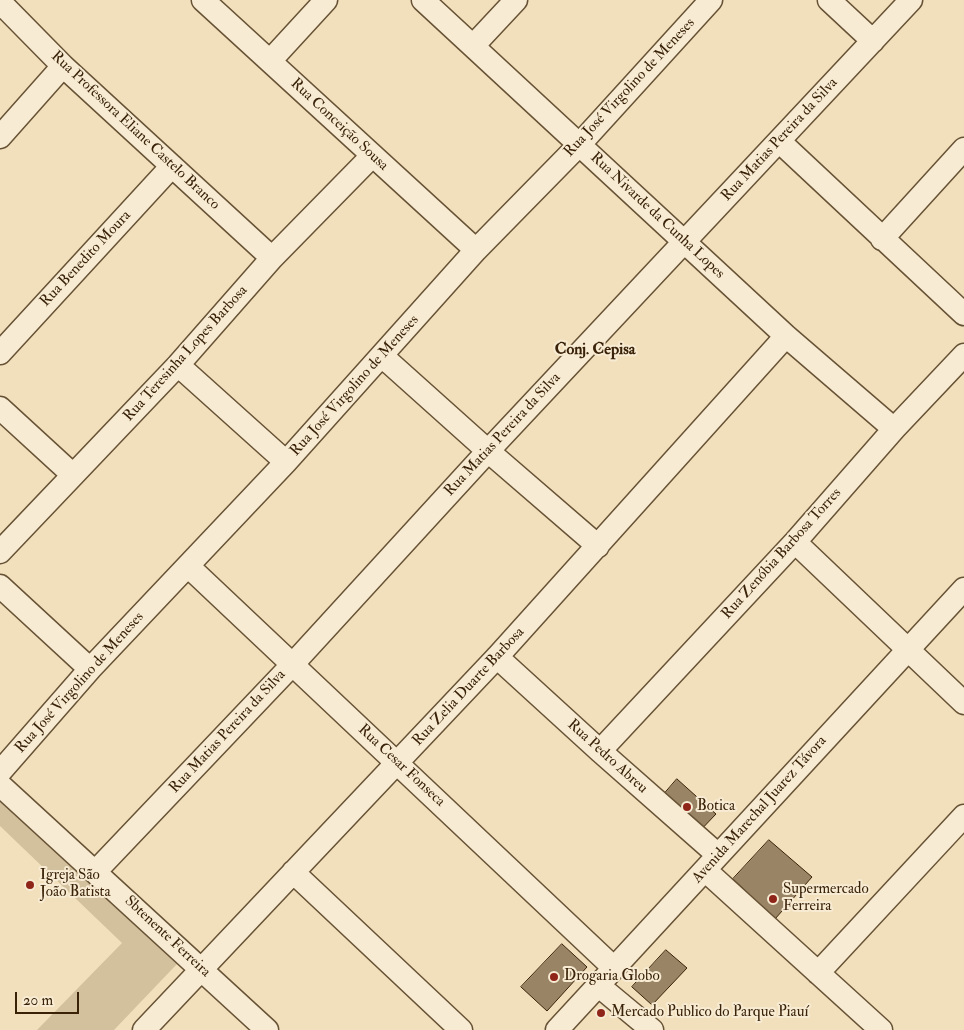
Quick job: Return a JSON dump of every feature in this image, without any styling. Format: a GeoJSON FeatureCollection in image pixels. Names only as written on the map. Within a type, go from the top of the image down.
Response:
{"type":"FeatureCollection","features":[{"type":"Feature","properties":{"kind":"street","name":"Rua Conceição Sousa"},"geometry":{"type":"LineString","coordinates":[[204,0],[476,250]]}},
{"type":"Feature","properties":{"kind":"street"},"geometry":{"type":"LineString","coordinates":[[270,61],[326,0]]}},
{"type":"Feature","properties":{"kind":"street","name":"Rua Nivarde da Cunha Lopes"},"geometry":{"type":"LineString","coordinates":[[424,0],[786,336],[894,430]]}},
{"type":"Feature","properties":{"kind":"street"},"geometry":{"type":"LineString","coordinates":[[473,46],[516,0]]}},
{"type":"Feature","properties":{"kind":"street","name":"Rua José Virgolino de Meneses"},"geometry":{"type":"LineString","coordinates":[[0,772],[90,669],[286,462],[476,250],[579,145],[711,0]]}},
{"type":"Feature","properties":{"kind":"street"},"geometry":{"type":"LineString","coordinates":[[830,0],[873,41]]}},
{"type":"Feature","properties":{"kind":"street","name":"Rua Matias Pereira da Silva"},"geometry":{"type":"LineString","coordinates":[[96,871],[292,664],[488,451],[911,0]]}},
{"type":"Feature","properties":{"kind":"street","name":"Rua Professora Eliane Castelo Branco"},"geometry":{"type":"LineString","coordinates":[[0,2],[63,66],[272,258]]}},
{"type":"Feature","properties":{"kind":"street"},"geometry":{"type":"LineString","coordinates":[[0,137],[63,66]]}},
{"type":"Feature","properties":{"kind":"street"},"geometry":{"type":"LineString","coordinates":[[779,141],[964,314]]}},
{"type":"Feature","properties":{"kind":"street"},"geometry":{"type":"LineString","coordinates":[[882,239],[964,149]]}},
{"type":"Feature","properties":{"kind":"street","name":"Rua Teresinha Lopes Barbosa"},"geometry":{"type":"LineString","coordinates":[[0,552],[178,365],[272,258],[372,156]]}},
{"type":"Feature","properties":{"kind":"street","name":"Rua Benedito Moura"},"geometry":{"type":"LineString","coordinates":[[0,353],[172,166]]}},
{"type":"Feature","properties":{"kind":"street","name":"Rua Zelia Duarte Barbosa"},"geometry":{"type":"LineString","coordinates":[[144,1030],[497,657],[786,336]]}},
{"type":"Feature","properties":{"kind":"street","name":"Rua Zenóbia Barbosa Torres"},"geometry":{"type":"LineString","coordinates":[[600,751],[795,542],[894,430],[964,355]]}},
{"type":"Feature","properties":{"kind":"street"},"geometry":{"type":"LineString","coordinates":[[382,356],[598,546]]}},
{"type":"Feature","properties":{"kind":"street"},"geometry":{"type":"LineString","coordinates":[[178,365],[286,462]]}},
{"type":"Feature","properties":{"kind":"street"},"geometry":{"type":"LineString","coordinates":[[0,408],[73,475]]}},
{"type":"Feature","properties":{"kind":"street"},"geometry":{"type":"LineString","coordinates":[[795,542],[964,703]]}},
{"type":"Feature","properties":{"kind":"street","name":"Rua Cesar Fonseca"},"geometry":{"type":"LineString","coordinates":[[188,566],[614,968]]}},
{"type":"Feature","properties":{"kind":"street"},"geometry":{"type":"LineString","coordinates":[[0,586],[90,669]]}},
{"type":"Feature","properties":{"kind":"street","name":"Avenida Marechal Juarez Távora"},"geometry":{"type":"LineString","coordinates":[[557,1030],[964,590]]}},
{"type":"Feature","properties":{"kind":"street","name":"Rua Pedro Abreu"},"geometry":{"type":"LineString","coordinates":[[497,657],[600,751],[712,862],[818,973],[881,1030]]}},
{"type":"Feature","properties":{"kind":"street","name":"Sbtenente Ferreira"},"geometry":{"type":"LineString","coordinates":[[0,784],[267,1030]]}},
{"type":"Feature","properties":{"kind":"street"},"geometry":{"type":"LineString","coordinates":[[818,973],[964,816]]}},
{"type":"Feature","properties":{"kind":"street"},"geometry":{"type":"LineString","coordinates":[[293,872],[461,1030]]}},
{"type":"Feature","properties":{"kind":"street"},"geometry":{"type":"LineString","coordinates":[[599,986],[652,1030]]}},
{"type":"Feature","properties":{"kind":"shaded area"},"geometry":{"type":"Polygon","coordinates":[[[0,796],[177,964],[114,1030],[37,1030],[122,943],[0,826],[0,796]]]}},
{"type":"Feature","properties":{"kind":"building","name":"Botica"},"geometry":{"type":"Polygon","coordinates":[[[677,779],[716,814],[696,835],[659,800],[677,779]]]}},
{"type":"Feature","properties":{"kind":"building","name":"Supermercado Ferreira"},"geometry":{"type":"Polygon","coordinates":[[[769,840],[812,877],[775,919],[733,879],[769,840]]]}},
{"type":"Feature","properties":{"kind":"building","name":"Drogaria Globo"},"geometry":{"type":"Polygon","coordinates":[[[562,944],[587,967],[547,1011],[521,987],[562,944]]]}},
{"type":"Feature","properties":{"kind":"building"},"geometry":{"type":"Polygon","coordinates":[[[666,950],[687,968],[652,1005],[632,987],[666,950]]]}},
{"type":"Feature","properties":{"kind":"place","name":"Botica"},"geometry":{"type":"Point","coordinates":[687,807]}},
{"type":"Feature","properties":{"kind":"place","name":"Igreja São João Batista"},"geometry":{"type":"Point","coordinates":[30,885]}},
{"type":"Feature","properties":{"kind":"place","name":"Supermercado Ferreira"},"geometry":{"type":"Point","coordinates":[773,899]}},
{"type":"Feature","properties":{"kind":"place","name":"Drogaria Globo"},"geometry":{"type":"Point","coordinates":[554,977]}},
{"type":"Feature","properties":{"kind":"place","name":"Mercado Publico do Parque Piauí"},"geometry":{"type":"Point","coordinates":[601,1013]}},
{"type":"Feature","properties":{"kind":"district","name":"Conj. Cepisa"},"geometry":{"type":"Point","coordinates":[595,351]}}]}
